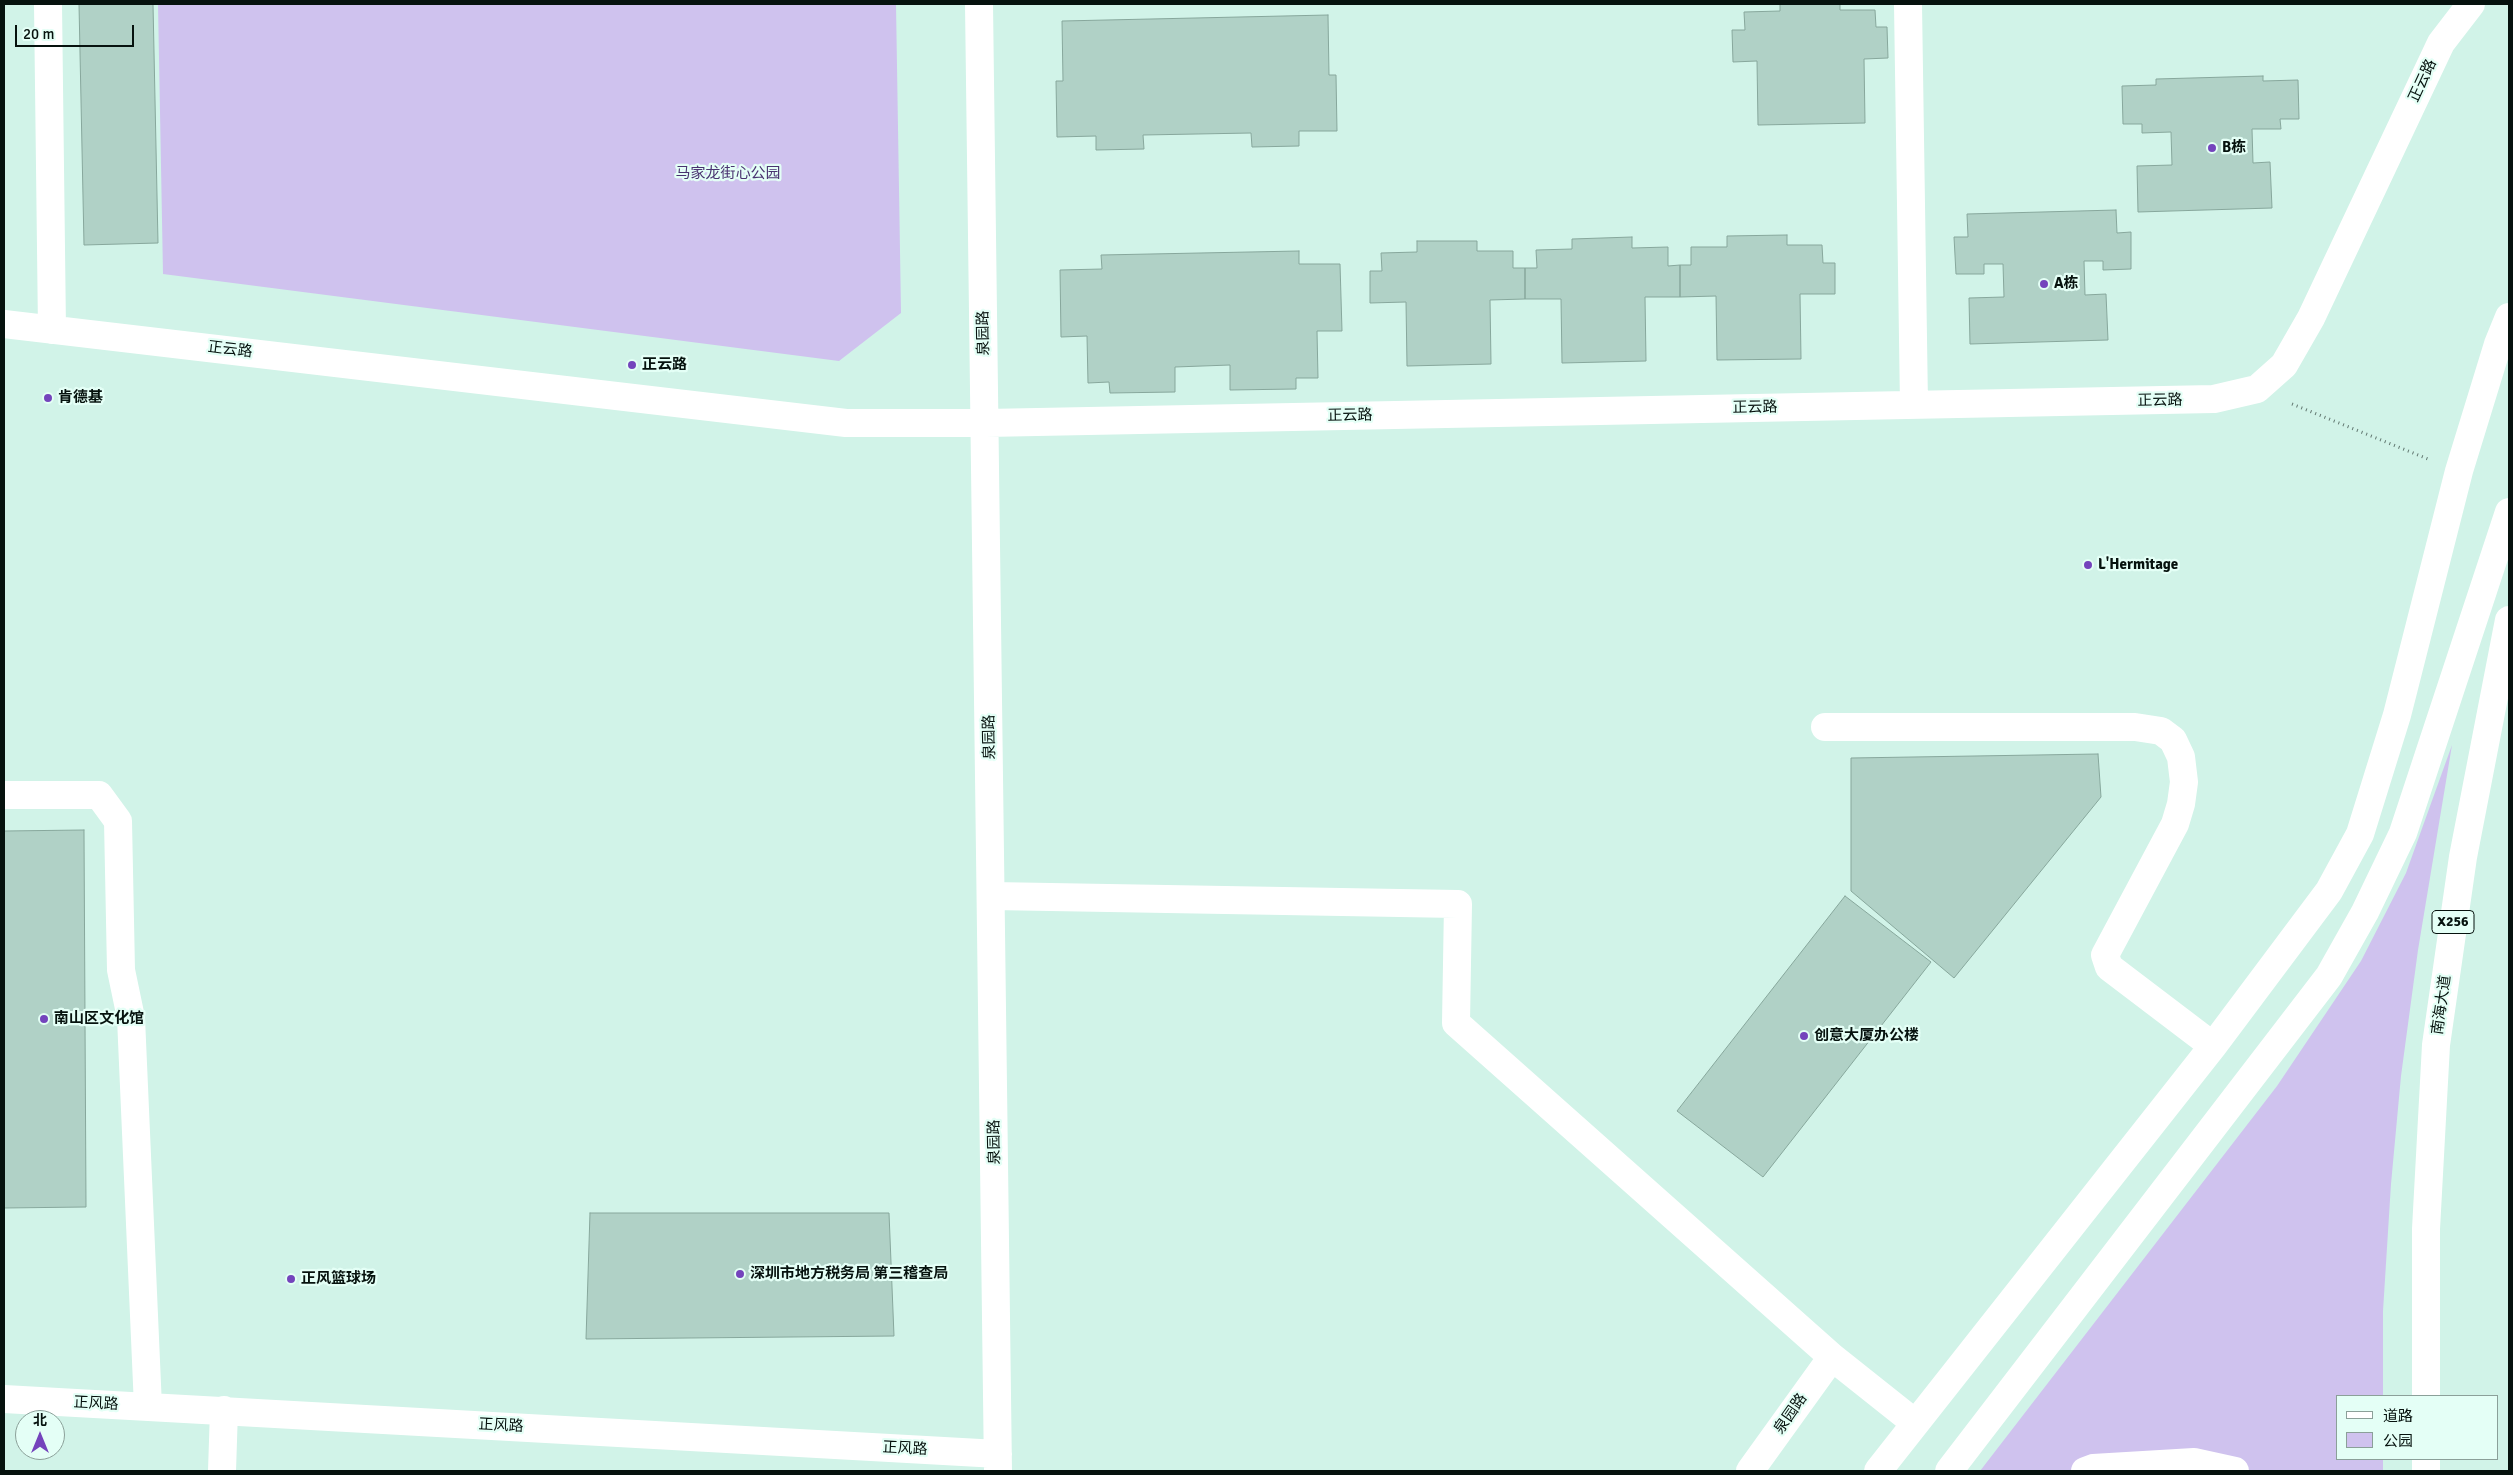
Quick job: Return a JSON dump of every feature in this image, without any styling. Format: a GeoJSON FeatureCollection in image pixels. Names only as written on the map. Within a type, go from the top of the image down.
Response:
{"type":"FeatureCollection","features":[{"type":"Feature","properties":{"kind":"street"},"geometry":{"type":"LineString","coordinates":[[48,4],[52,330]]}},
{"type":"Feature","properties":{"kind":"street","name":"泉园路"},"geometry":{"type":"LineString","coordinates":[[979,4],[986,423],[998,1462]]}},
{"type":"Feature","properties":{"kind":"street"},"geometry":{"type":"LineString","coordinates":[[1908,4],[1914,405]]}},
{"type":"Feature","properties":{"kind":"street","name":"正云路"},"geometry":{"type":"LineString","coordinates":[[4,324],[846,422],[986,423],[2214,400],[2257,389],[2284,365],[2310,318],[2441,43],[2472,4]]}},
{"type":"Feature","properties":{"kind":"street"},"geometry":{"type":"LineString","coordinates":[[1878,1471],[2213,1046],[2329,891],[2360,834],[2397,715],[2458,471],[2498,344],[2509,316]]}},
{"type":"Feature","properties":{"kind":"street"},"geometry":{"type":"LineString","coordinates":[[1948,1471],[2329,976],[2365,912],[2403,833],[2509,512]]}},
{"type":"Feature","properties":{"kind":"street","name":"南海大道"},"geometry":{"type":"LineString","coordinates":[[2426,1395],[2426,1229],[2436,1045],[2463,856],[2509,620]]}},
{"type":"Feature","properties":{"kind":"street"},"geometry":{"type":"LineString","coordinates":[[1825,727],[2135,727],[2161,731],[2174,740],[2181,757],[2184,782],[2181,804],[2175,824],[2105,955],[2109,967],[2213,1046]]}},
{"type":"Feature","properties":{"kind":"street"},"geometry":{"type":"LineString","coordinates":[[4,795],[99,795],[118,821],[121,970],[131,1018],[148,1407]]}},
{"type":"Feature","properties":{"kind":"street"},"geometry":{"type":"LineString","coordinates":[[992,896],[1458,904],[1456,1023],[1832,1357],[1915,1424]]}},
{"type":"Feature","properties":{"kind":"street","name":"泉园路"},"geometry":{"type":"LineString","coordinates":[[1750,1471],[1832,1357]]}},
{"type":"Feature","properties":{"kind":"street","name":"正风路"},"geometry":{"type":"LineString","coordinates":[[4,1399],[224,1410],[998,1462]]}},
{"type":"Feature","properties":{"kind":"street"},"geometry":{"type":"LineString","coordinates":[[222,1471],[224,1410]]}},
{"type":"Feature","properties":{"kind":"street"},"geometry":{"type":"LineString","coordinates":[[2085,1471],[2093,1468],[2194,1462],[2235,1471]]}},
{"type":"Feature","properties":{"kind":"path"},"geometry":{"type":"LineString","coordinates":[[2257,389],[2458,471]]}},
{"type":"Feature","properties":{"kind":"green space","name":"马家龙街心公园"},"geometry":{"type":"Polygon","coordinates":[[[158,4],[896,4],[901,313],[839,361],[163,274],[158,4]]]}},
{"type":"Feature","properties":{"kind":"green space"},"geometry":{"type":"Polygon","coordinates":[[[2452,745],[2418,950],[2401,1076],[2391,1184],[2383,1311],[2383,1395],[2336,1395],[2336,1460],[2383,1460],[2383,1471],[1980,1471],[2277,1086],[2361,961],[2406,873],[2452,745]]]}},
{"type":"Feature","properties":{"kind":"building"},"geometry":{"type":"Polygon","coordinates":[[[79,4],[153,4],[158,243],[84,245],[79,4]]]}},
{"type":"Feature","properties":{"kind":"building"},"geometry":{"type":"Polygon","coordinates":[[[1780,4],[1840,4],[1840,10],[1875,10],[1876,27],[1887,27],[1888,58],[1864,59],[1865,123],[1758,125],[1757,61],[1733,62],[1732,30],[1745,30],[1744,12],[1780,11],[1780,4]]]}},
{"type":"Feature","properties":{"kind":"building"},"geometry":{"type":"Polygon","coordinates":[[[1328,15],[1329,75],[1336,75],[1337,131],[1299,131],[1299,146],[1252,147],[1251,133],[1143,135],[1144,149],[1096,150],[1096,136],[1057,137],[1056,81],[1063,81],[1062,21],[1328,15]]]}},
{"type":"Feature","properties":{"kind":"building","name":"B栋"},"geometry":{"type":"Polygon","coordinates":[[[2263,76],[2263,81],[2298,80],[2299,119],[2280,119],[2281,129],[2252,129],[2253,163],[2270,162],[2272,208],[2138,212],[2137,166],[2172,165],[2171,132],[2142,133],[2142,124],[2123,124],[2122,86],[2156,85],[2156,79],[2263,76]]]}},
{"type":"Feature","properties":{"kind":"building","name":"A栋"},"geometry":{"type":"Polygon","coordinates":[[[2116,210],[2117,233],[2131,232],[2131,269],[2103,270],[2103,261],[2084,261],[2085,295],[2106,294],[2108,340],[1970,344],[1969,298],[2004,297],[2003,264],[1984,264],[1984,274],[1956,274],[1954,237],[1968,237],[1967,214],[2116,210]]]}},
{"type":"Feature","properties":{"kind":"building"},"geometry":{"type":"Polygon","coordinates":[[[1787,235],[1787,245],[1822,245],[1823,263],[1835,263],[1835,294],[1800,294],[1801,359],[1717,360],[1716,296],[1680,297],[1680,265],[1691,265],[1691,247],[1727,247],[1727,236],[1787,235]]]}},
{"type":"Feature","properties":{"kind":"building"},"geometry":{"type":"Polygon","coordinates":[[[1632,237],[1632,248],[1668,247],[1668,266],[1680,265],[1680,297],[1645,297],[1646,361],[1562,363],[1561,299],[1525,299],[1525,268],[1537,268],[1536,250],[1572,249],[1572,239],[1632,237]]]}},
{"type":"Feature","properties":{"kind":"building"},"geometry":{"type":"Polygon","coordinates":[[[1417,241],[1477,241],[1477,251],[1513,251],[1513,268],[1525,268],[1525,299],[1490,300],[1491,364],[1407,366],[1406,302],[1370,303],[1370,271],[1382,271],[1381,253],[1417,252],[1417,241]]]}},
{"type":"Feature","properties":{"kind":"building"},"geometry":{"type":"Polygon","coordinates":[[[1299,251],[1299,264],[1340,264],[1342,331],[1317,331],[1318,378],[1296,378],[1296,389],[1230,390],[1230,365],[1175,367],[1175,392],[1110,393],[1109,382],[1088,383],[1087,336],[1061,337],[1060,270],[1102,269],[1101,255],[1299,251]]]}},
{"type":"Feature","properties":{"kind":"building"},"geometry":{"type":"Polygon","coordinates":[[[2098,754],[2101,797],[1954,978],[1851,891],[1851,758],[2098,754]]]}},
{"type":"Feature","properties":{"kind":"building","name":"南山区文化馆"},"geometry":{"type":"Polygon","coordinates":[[[84,830],[86,1207],[4,1208],[4,831],[84,830]]]}},
{"type":"Feature","properties":{"kind":"building","name":"创意大厦办公楼"},"geometry":{"type":"Polygon","coordinates":[[[1845,896],[1931,962],[1763,1177],[1677,1111],[1845,896]]]}},
{"type":"Feature","properties":{"kind":"building","name":"深圳市地方税务局 第三稽查局"},"geometry":{"type":"Polygon","coordinates":[[[590,1213],[889,1213],[894,1336],[586,1339],[590,1213]]]}},
{"type":"Feature","properties":{"kind":"place","name":"B栋"},"geometry":{"type":"Point","coordinates":[2212,148]}},
{"type":"Feature","properties":{"kind":"place","name":"A栋"},"geometry":{"type":"Point","coordinates":[2044,284]}},
{"type":"Feature","properties":{"kind":"place","name":"正云路"},"geometry":{"type":"Point","coordinates":[632,365]}},
{"type":"Feature","properties":{"kind":"place","name":"肯德基"},"geometry":{"type":"Point","coordinates":[48,398]}},
{"type":"Feature","properties":{"kind":"place","name":"L'Hermitage"},"geometry":{"type":"Point","coordinates":[2088,565]}},
{"type":"Feature","properties":{"kind":"place","name":"南山区文化馆"},"geometry":{"type":"Point","coordinates":[44,1019]}},
{"type":"Feature","properties":{"kind":"place","name":"创意大厦办公楼"},"geometry":{"type":"Point","coordinates":[1804,1036]}},
{"type":"Feature","properties":{"kind":"place","name":"深圳市地方税务局 第三稽查局"},"geometry":{"type":"Point","coordinates":[740,1274]}},
{"type":"Feature","properties":{"kind":"place","name":"正风篮球场"},"geometry":{"type":"Point","coordinates":[291,1279]}}]}
